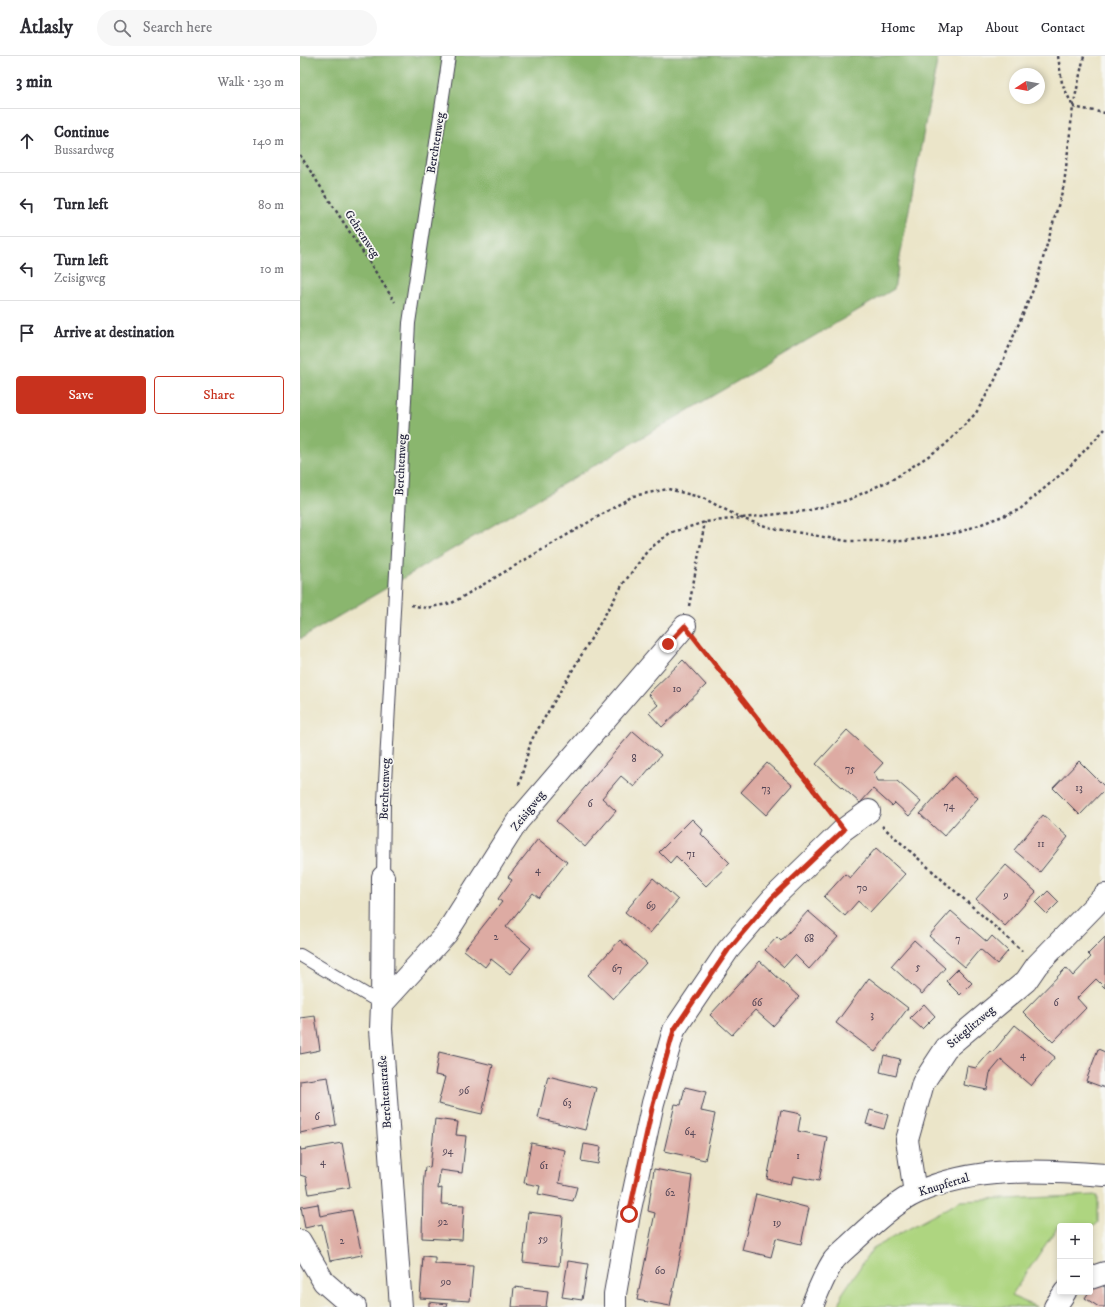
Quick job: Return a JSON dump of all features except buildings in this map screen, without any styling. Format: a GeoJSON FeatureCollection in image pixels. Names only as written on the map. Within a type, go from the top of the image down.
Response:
{"type":"FeatureCollection","features":[{"type":"Feature","properties":{"kind":"street","name":"Zeisigweg"},"geometry":{"type":"LineString","coordinates":[[382,1004],[446,934],[517,822],[685,626]]}},
{"type":"Feature","properties":{"kind":"street"},"geometry":{"type":"LineString","coordinates":[[615,1307],[615,1294],[629,1214],[653,1104],[674,1030],[733,945],[772,898],[844,830],[869,811]]}},
{"type":"Feature","properties":{"kind":"street","name":"Berchtenstraße"},"geometry":{"type":"LineString","coordinates":[[383,877],[381,1029],[401,1307]]}},
{"type":"Feature","properties":{"kind":"street","name":"Stieglitzweg"},"geometry":{"type":"LineString","coordinates":[[915,1193],[906,1140],[922,1083],[946,1048],[1026,981],[1037,965],[1105,894]]}},
{"type":"Feature","properties":{"kind":"street","name":"Knupfertal"},"geometry":{"type":"LineString","coordinates":[[812,1307],[813,1302],[834,1260],[865,1230],[915,1193],[956,1180],[997,1172],[1060,1172],[1105,1175]]}},
{"type":"Feature","properties":{"kind":"street"},"geometry":{"type":"LineString","coordinates":[[300,1241],[324,1282],[353,1307],[355,1307]]}},
{"type":"Feature","properties":{"kind":"street"},"geometry":{"type":"LineString","coordinates":[[1093,1277],[1105,1273]]}},
{"type":"Feature","properties":{"kind":"street"},"geometry":{"type":"LineString","coordinates":[[1055,1307],[1063,1295]]}},
{"type":"Feature","properties":{"kind":"lane","name":"Berchtenweg"},"geometry":{"type":"LineString","coordinates":[[383,877],[384,802],[409,323],[449,56]]}},
{"type":"Feature","properties":{"kind":"lane"},"geometry":{"type":"LineString","coordinates":[[300,955],[382,1004]]}},
{"type":"Feature","properties":{"kind":"path"},"geometry":{"type":"LineString","coordinates":[[1058,56],[1062,83],[1073,107]]}},
{"type":"Feature","properties":{"kind":"path"},"geometry":{"type":"LineString","coordinates":[[519,785],[531,741],[623,584],[648,550],[670,533],[705,522],[806,511],[848,500],[894,478],[945,445],[976,413],[995,380],[1036,283],[1064,185],[1073,107],[1084,56]]}},
{"type":"Feature","properties":{"kind":"path"},"geometry":{"type":"LineString","coordinates":[[1073,107],[1105,113]]}},
{"type":"Feature","properties":{"kind":"path","name":"Gehrenweg"},"geometry":{"type":"LineString","coordinates":[[300,155],[409,323]]}},
{"type":"Feature","properties":{"kind":"path"},"geometry":{"type":"LineString","coordinates":[[394,602],[426,608],[452,603],[633,496],[668,489],[703,498],[743,519],[772,528],[846,541],[906,541],[960,532],[1018,510],[1068,470],[1105,429]]}},
{"type":"Feature","properties":{"kind":"path"},"geometry":{"type":"LineString","coordinates":[[705,522],[685,626],[844,830]]}},
{"type":"Feature","properties":{"kind":"path"},"geometry":{"type":"LineString","coordinates":[[885,830],[1022,951]]}},
{"type":"Feature","properties":{"kind":"green space"},"geometry":{"type":"Polygon","coordinates":[[[300,56],[938,56],[894,289],[300,639],[300,56]]]}},
{"type":"Feature","properties":{"kind":"green space"},"geometry":{"type":"Polygon","coordinates":[[[1098,1195],[1098,1223],[1093,1227],[1093,1223],[1057,1223],[1057,1227],[1011,1296],[1037,1307],[839,1307],[842,1294],[873,1248],[960,1201],[1098,1195]]]}},
{"type":"Feature","properties":{"kind":"route"},"geometry":{"type":"LineString","coordinates":[[629,1214],[653,1104],[674,1030],[728,950],[772,898],[844,830],[685,626],[668,644]]}}]}
